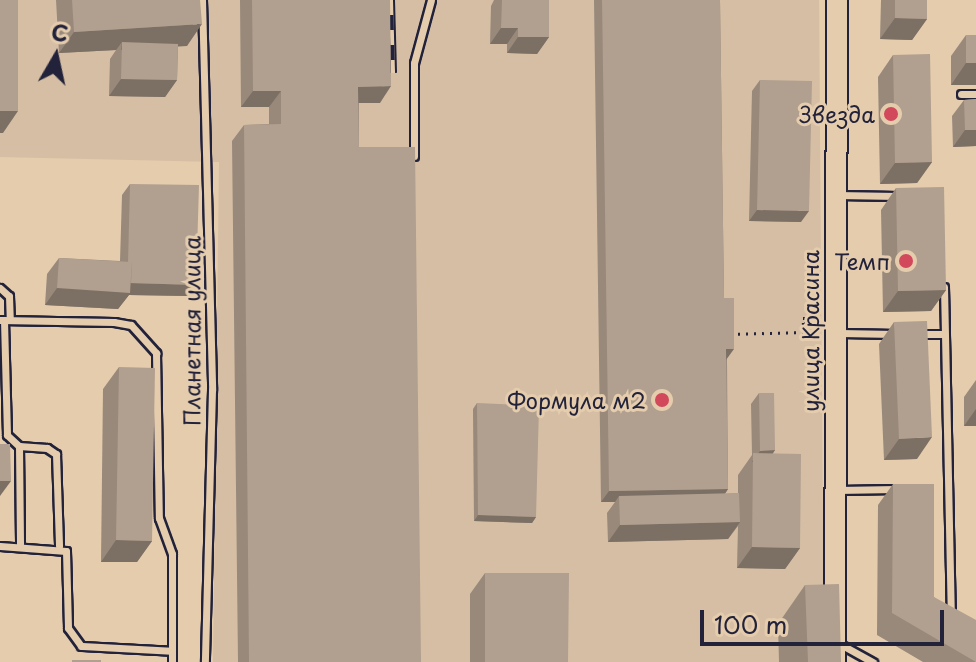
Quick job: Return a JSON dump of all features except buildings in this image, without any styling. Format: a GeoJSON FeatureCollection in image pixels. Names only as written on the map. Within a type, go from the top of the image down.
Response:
{"type":"FeatureCollection","features":[{"type":"Feature","properties":{"kind":"street","name":"улица Красина"},"geometry":{"type":"LineString","coordinates":[[835,652],[837,0]]}},
{"type":"Feature","properties":{"kind":"lane","name":"Планетная улица"},"geometry":{"type":"LineString","coordinates":[[202,0],[212,390],[205,662]]}},
{"type":"Feature","properties":{"kind":"lane"},"geometry":{"type":"LineString","coordinates":[[414,174],[414,63],[431,0]]}},
{"type":"Feature","properties":{"kind":"lane"},"geometry":{"type":"LineString","coordinates":[[961,94],[976,94]]}},
{"type":"Feature","properties":{"kind":"lane"},"geometry":{"type":"LineString","coordinates":[[835,195],[915,196]]}},
{"type":"Feature","properties":{"kind":"lane"},"geometry":{"type":"LineString","coordinates":[[943,277],[948,610],[964,621]]}},
{"type":"Feature","properties":{"kind":"lane"},"geometry":{"type":"LineString","coordinates":[[0,288],[9,296],[5,320],[3,431],[19,446],[47,448],[56,454],[59,546],[67,555],[68,628],[81,646],[172,651]]}},
{"type":"Feature","properties":{"kind":"lane"},"geometry":{"type":"LineString","coordinates":[[5,320],[123,323],[146,337],[156,353],[159,518],[172,554],[172,662]]}},
{"type":"Feature","properties":{"kind":"lane"},"geometry":{"type":"LineString","coordinates":[[834,333],[944,334]]}},
{"type":"Feature","properties":{"kind":"lane"},"geometry":{"type":"LineString","coordinates":[[19,446],[20,546]]}},
{"type":"Feature","properties":{"kind":"lane"},"geometry":{"type":"LineString","coordinates":[[835,490],[914,489]]}},
{"type":"Feature","properties":{"kind":"lane"},"geometry":{"type":"LineString","coordinates":[[930,489],[946,489]]}},
{"type":"Feature","properties":{"kind":"lane"},"geometry":{"type":"LineString","coordinates":[[0,546],[59,546]]}},
{"type":"Feature","properties":{"kind":"lane"},"geometry":{"type":"LineString","coordinates":[[835,652],[873,662]]}},
{"type":"Feature","properties":{"kind":"path"},"geometry":{"type":"LineString","coordinates":[[726,334],[804,332],[803,318],[808,325],[815,325],[815,318]]}},
{"type":"Feature","properties":{"kind":"shaded area"},"geometry":{"type":"Polygon","coordinates":[[[0,0],[819,0],[824,662],[213,662],[219,162],[0,157],[0,0]]]}},
{"type":"Feature","properties":{"kind":"railway"},"geometry":{"type":"LineString","coordinates":[[391,0],[393,73]]}},
{"type":"Feature","properties":{"kind":"place","name":"Звезда"},"geometry":{"type":"Point","coordinates":[891,114]}},
{"type":"Feature","properties":{"kind":"place","name":"Темп"},"geometry":{"type":"Point","coordinates":[906,261]}},
{"type":"Feature","properties":{"kind":"place","name":"Формула м2"},"geometry":{"type":"Point","coordinates":[662,400]}}]}
